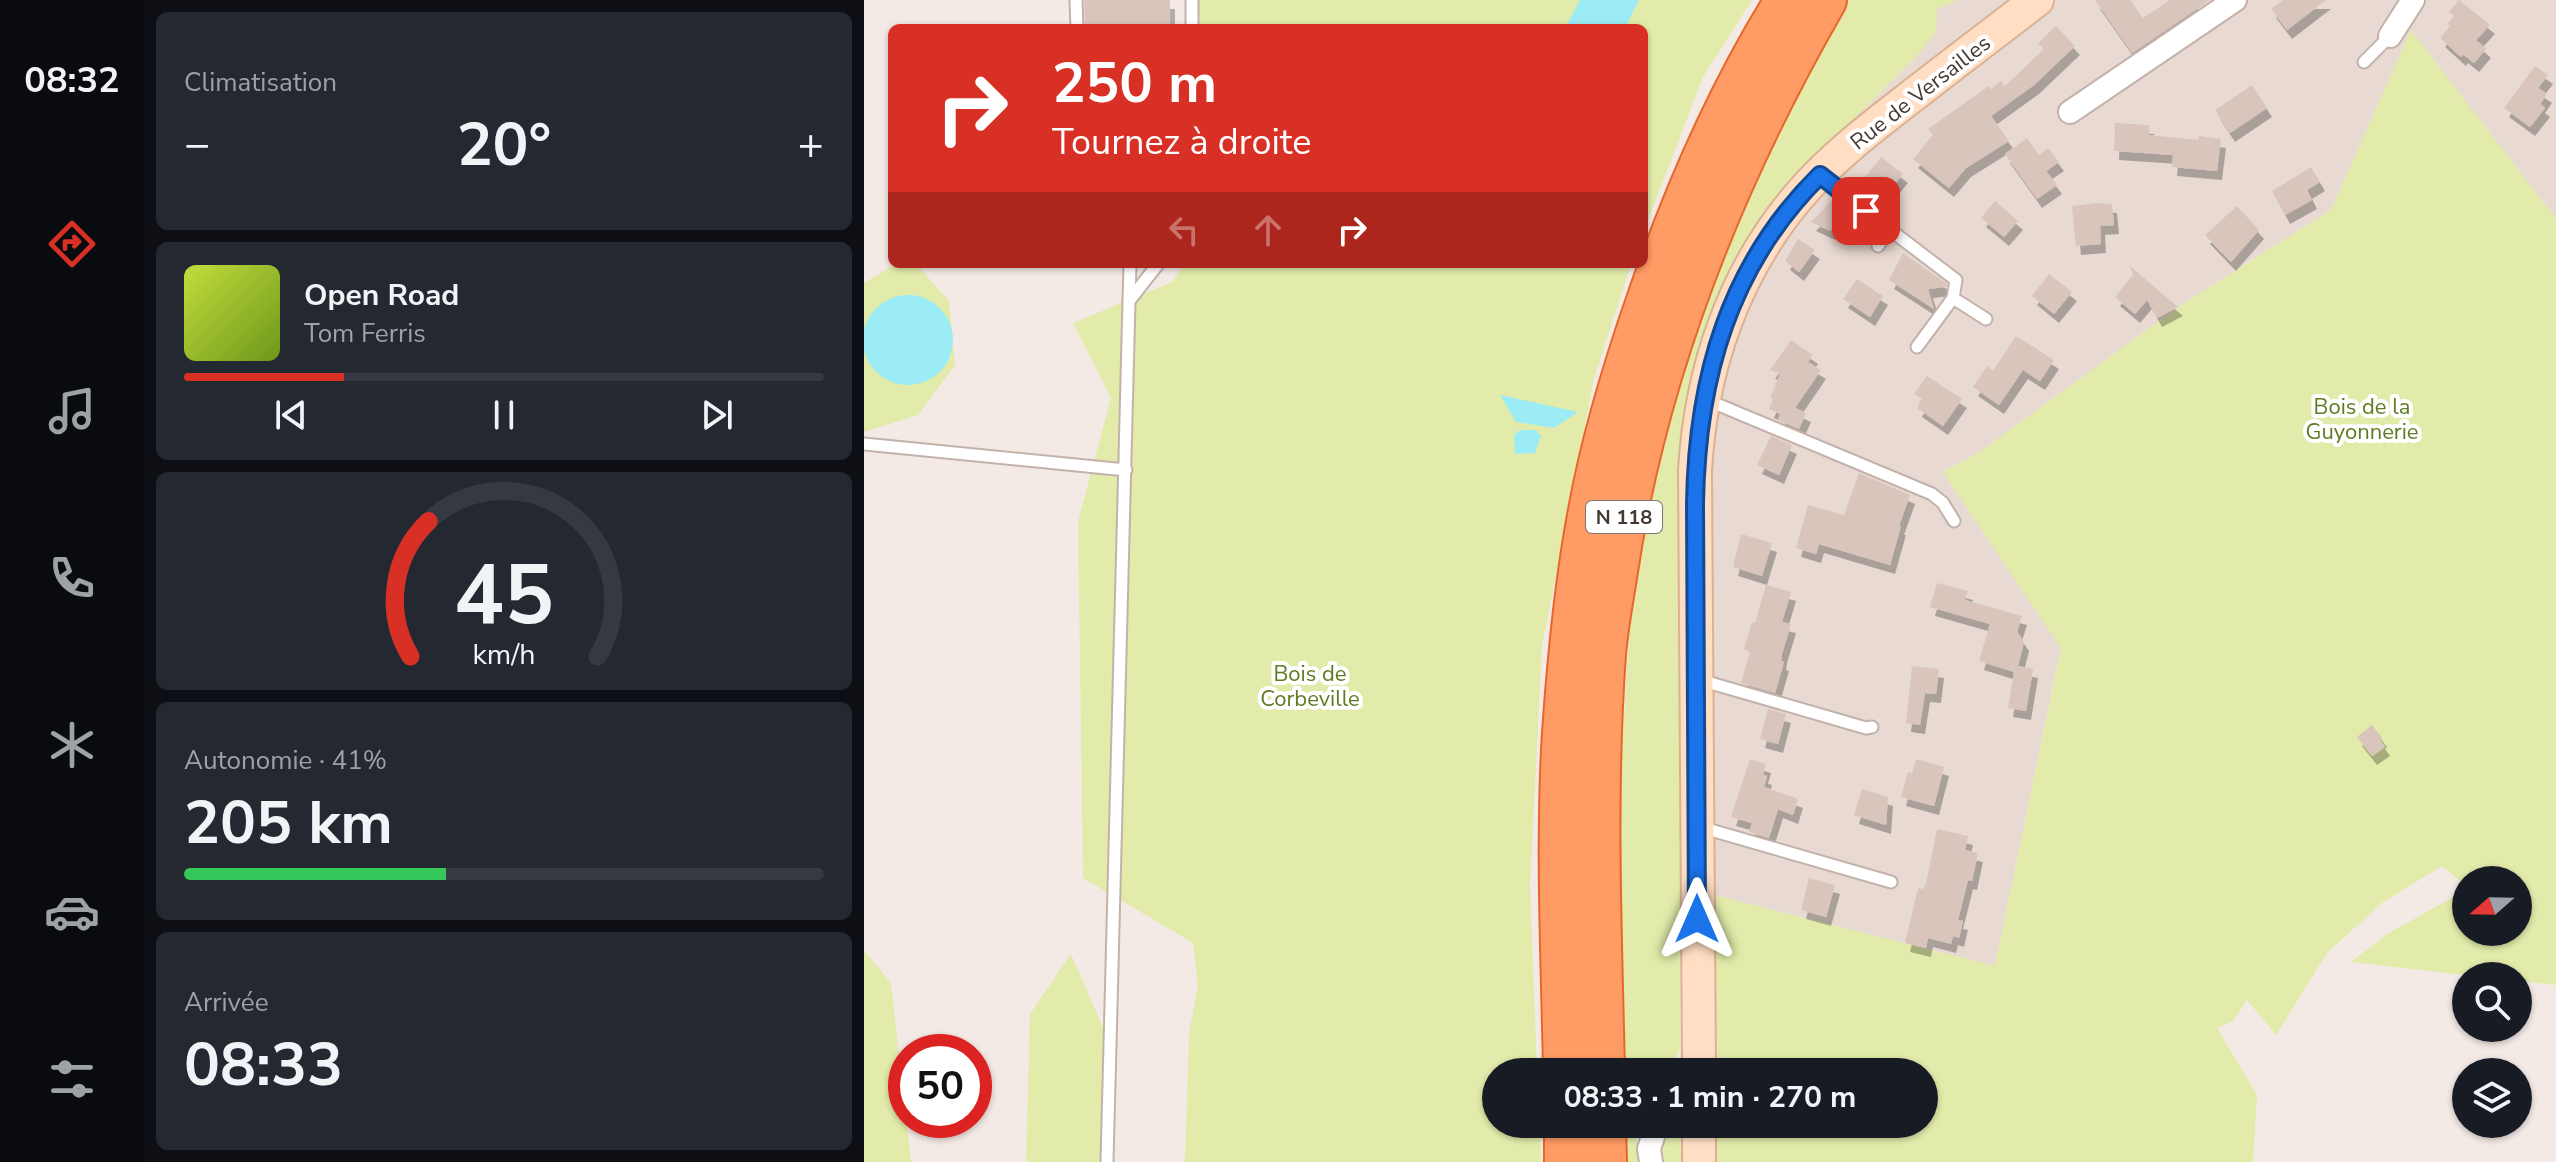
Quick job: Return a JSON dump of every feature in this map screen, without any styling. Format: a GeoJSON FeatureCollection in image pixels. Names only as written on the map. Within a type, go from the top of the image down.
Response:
{"type":"FeatureCollection","features":[{"type":"Feature","properties":{"kind":"highway","name":"N 118"},"geometry":{"type":"LineString","coordinates":[[1565,1058],[1563,760],[1572,643],[1589,513],[1610,421],[1670,237],[1705,153],[1759,44],[1787,0]]}},
{"type":"Feature","properties":{"kind":"highway","name":"N 118"},"geometry":{"type":"LineString","coordinates":[[1603,1058],[1597,819],[1600,731],[1604,651],[1624,514],[1645,425],[1703,248],[1734,173],[1790,60],[1825,0]]}},
{"type":"Feature","properties":{"kind":"highway"},"geometry":{"type":"LineString","coordinates":[[1566,1138],[1566,1162]]}},
{"type":"Feature","properties":{"kind":"highway"},"geometry":{"type":"LineString","coordinates":[[1604,1138],[1605,1162]]}},
{"type":"Feature","properties":{"kind":"main road","name":"Rue de Versailles"},"geometry":{"type":"LineString","coordinates":[[1699,1058],[1695,470],[1703,398],[1714,354],[1738,291],[1776,225],[1799,195],[1894,110],[2037,0]]}},
{"type":"Feature","properties":{"kind":"main road"},"geometry":{"type":"LineString","coordinates":[[1699,1138],[1699,1162]]}},
{"type":"Feature","properties":{"kind":"street"},"geometry":{"type":"LineString","coordinates":[[2070,112],[2235,0]]}},
{"type":"Feature","properties":{"kind":"street"},"geometry":{"type":"LineString","coordinates":[[2390,36],[2413,0]]}},
{"type":"Feature","properties":{"kind":"street"},"geometry":{"type":"LineString","coordinates":[[1651,1162],[1649,1149],[1653,1138]]}},
{"type":"Feature","properties":{"kind":"lane"},"geometry":{"type":"LineString","coordinates":[[1076,0],[1077,24]]}},
{"type":"Feature","properties":{"kind":"lane"},"geometry":{"type":"LineString","coordinates":[[1192,0],[1192,24]]}},
{"type":"Feature","properties":{"kind":"lane"},"geometry":{"type":"LineString","coordinates":[[2364,62],[2390,36]]}},
{"type":"Feature","properties":{"kind":"lane"},"geometry":{"type":"LineString","coordinates":[[1820,175],[1956,280],[1953,298],[1917,347]]}},
{"type":"Feature","properties":{"kind":"lane"},"geometry":{"type":"LineString","coordinates":[[1878,246],[1889,229]]}},
{"type":"Feature","properties":{"kind":"lane"},"geometry":{"type":"LineString","coordinates":[[1107,1162],[1130,268]]}},
{"type":"Feature","properties":{"kind":"lane"},"geometry":{"type":"LineString","coordinates":[[1129,301],[1155,268]]}},
{"type":"Feature","properties":{"kind":"lane"},"geometry":{"type":"LineString","coordinates":[[1953,298],[1986,319]]}},
{"type":"Feature","properties":{"kind":"lane"},"geometry":{"type":"LineString","coordinates":[[1703,398],[1932,494],[1943,503],[1954,521]]}},
{"type":"Feature","properties":{"kind":"lane"},"geometry":{"type":"LineString","coordinates":[[864,444],[1126,470]]}},
{"type":"Feature","properties":{"kind":"lane"},"geometry":{"type":"LineString","coordinates":[[1696,679],[1866,728],[1872,727]]}},
{"type":"Feature","properties":{"kind":"lane"},"geometry":{"type":"LineString","coordinates":[[1697,826],[1891,882]]}},
{"type":"Feature","properties":{"kind":"shaded area"},"geometry":{"type":"Polygon","coordinates":[[[1863,0],[2556,0],[2556,219],[2411,31],[2331,210],[2178,307],[1981,451],[1943,472],[2061,647],[1995,966],[1678,886],[1670,434],[1863,0]]]}},
{"type":"Feature","properties":{"kind":"green space"},"geometry":{"type":"Polygon","coordinates":[[[1191,0],[1752,0],[1703,77],[1648,221],[1648,24],[1194,24],[1191,0]]]}},
{"type":"Feature","properties":{"kind":"green space"},"geometry":{"type":"Polygon","coordinates":[[[1847,0],[1957,0],[1937,9],[1936,32],[1916,57],[1788,184],[1725,284],[1680,442],[1680,1048],[1676,1058],[1622,1058],[1618,826],[1630,613],[1659,449],[1715,267],[1781,123],[1847,0]]]}},
{"type":"Feature","properties":{"kind":"green space","name":"Bois de la Guyonnerie"},"geometry":{"type":"Polygon","coordinates":[[[2411,30],[2556,219],[2556,985],[2532,982],[2532,962],[2452,962],[2452,974],[2351,962],[2387,934],[2452,898],[2452,946],[2532,946],[2532,866],[2452,866],[2452,874],[2442,866],[2382,903],[2327,953],[2276,1035],[2247,1000],[2233,1021],[2217,1028],[2257,1095],[2253,1162],[1711,1162],[1710,1138],[1938,1138],[1938,1058],[1709,1058],[1710,894],[1995,966],[2061,648],[1943,472],[1981,451],[2178,307],[2331,210],[2411,30]]]}},
{"type":"Feature","properties":{"kind":"green space"},"geometry":{"type":"Polygon","coordinates":[[[888,268],[920,268],[949,301],[955,365],[918,415],[864,432],[864,283],[888,268]]]}},
{"type":"Feature","properties":{"kind":"green space","name":"Bois de Corbeville"},"geometry":{"type":"Polygon","coordinates":[[[1182,268],[1630,268],[1594,379],[1542,646],[1530,885],[1536,1058],[1482,1058],[1482,1138],[1540,1138],[1541,1162],[1185,1162],[1189,1032],[1198,986],[1193,943],[1083,878],[1078,521],[1111,398],[1073,323],[1172,282],[1182,268]]]}},
{"type":"Feature","properties":{"kind":"green space"},"geometry":{"type":"Polygon","coordinates":[[[864,950],[891,983],[897,1034],[888,1034],[888,1138],[908,1138],[911,1162],[864,1162],[864,950]]]}},
{"type":"Feature","properties":{"kind":"green space"},"geometry":{"type":"Polygon","coordinates":[[[1071,954],[1104,1030],[1100,1162],[1026,1162],[1030,1014],[1071,954]]]}},
{"type":"Feature","properties":{"kind":"green space"},"geometry":{"type":"Polygon","coordinates":[[[1624,1138],[1636,1138],[1640,1162],[1625,1162],[1624,1138]]]}},
{"type":"Feature","properties":{"kind":"green space"},"geometry":{"type":"Polygon","coordinates":[[[1662,1138],[1683,1138],[1685,1162],[1660,1162],[1658,1149],[1662,1138]]]}},
{"type":"Feature","properties":{"kind":"water"},"geometry":{"type":"Polygon","coordinates":[[[1580,0],[1639,0],[1627,24],[1567,24],[1580,0]]]}},
{"type":"Feature","properties":{"kind":"water"},"geometry":{"type":"Polygon","coordinates":[[[899,296],[917,296],[933,303],[945,315],[952,331],[952,349],[945,365],[933,377],[917,384],[899,384],[883,377],[871,365],[864,349],[864,331],[871,315],[883,303],[899,296]]]}},
{"type":"Feature","properties":{"kind":"water"},"geometry":{"type":"Polygon","coordinates":[[[1500,395],[1578,412],[1554,428],[1516,422],[1500,395]]]}},
{"type":"Feature","properties":{"kind":"water"},"geometry":{"type":"Polygon","coordinates":[[[1520,430],[1536,430],[1541,436],[1535,453],[1515,454],[1514,435],[1520,430]]]}},
{"type":"Feature","properties":{"kind":"building"},"geometry":{"type":"Polygon","coordinates":[[[1084,0],[1170,0],[1170,24],[1085,24],[1084,0]]]}},
{"type":"Feature","properties":{"kind":"building"},"geometry":{"type":"Polygon","coordinates":[[[2095,0],[2130,0],[2143,18],[2170,0],[2210,0],[2132,53],[2095,0]]]}},
{"type":"Feature","properties":{"kind":"building"},"geometry":{"type":"Polygon","coordinates":[[[2283,0],[2326,0],[2287,30],[2271,9],[2283,0]]]}},
{"type":"Feature","properties":{"kind":"building"},"geometry":{"type":"Polygon","coordinates":[[[2459,0],[2490,25],[2476,40],[2486,49],[2474,63],[2463,54],[2461,57],[2440,38],[2454,16],[2449,12],[2459,0]]]}},
{"type":"Feature","properties":{"kind":"building"},"geometry":{"type":"Polygon","coordinates":[[[2056,26],[2075,46],[2034,85],[1991,116],[2009,141],[1966,168],[1949,188],[1913,159],[1933,135],[1928,129],[1989,86],[1991,89],[2001,81],[2005,86],[2044,49],[2038,43],[2056,26]]]}},
{"type":"Feature","properties":{"kind":"building"},"geometry":{"type":"Polygon","coordinates":[[[2535,66],[2548,75],[2538,88],[2547,94],[2540,104],[2545,108],[2530,127],[2504,108],[2535,66]]]}},
{"type":"Feature","properties":{"kind":"building"},"geometry":{"type":"Polygon","coordinates":[[[2252,85],[2267,108],[2230,133],[2215,110],[2252,85]]]}},
{"type":"Feature","properties":{"kind":"building"},"geometry":{"type":"Polygon","coordinates":[[[2115,123],[2149,125],[2149,135],[2221,139],[2217,171],[2172,167],[2173,155],[2114,151],[2115,123]]]}},
{"type":"Feature","properties":{"kind":"building"},"geometry":{"type":"Polygon","coordinates":[[[2027,138],[2039,155],[2048,148],[2059,162],[2046,171],[2057,185],[2037,199],[2005,154],[2027,138]]]}},
{"type":"Feature","properties":{"kind":"building"},"geometry":{"type":"Polygon","coordinates":[[[1881,157],[1903,174],[1881,201],[1875,196],[1869,203],[1854,191],[1881,157]]]}},
{"type":"Feature","properties":{"kind":"building"},"geometry":{"type":"Polygon","coordinates":[[[2311,167],[2320,182],[2307,190],[2312,200],[2285,215],[2272,191],[2311,167]]]}},
{"type":"Feature","properties":{"kind":"building"},"geometry":{"type":"Polygon","coordinates":[[[1835,197],[1859,217],[1843,234],[1833,227],[1830,231],[1811,222],[1835,197]]]}},
{"type":"Feature","properties":{"kind":"building"},"geometry":{"type":"Polygon","coordinates":[[[1995,201],[2018,221],[2004,237],[1981,218],[1995,201]]]}},
{"type":"Feature","properties":{"kind":"building"},"geometry":{"type":"Polygon","coordinates":[[[2112,204],[2114,225],[2100,226],[2101,244],[2076,246],[2072,206],[2112,204]]]}},
{"type":"Feature","properties":{"kind":"building"},"geometry":{"type":"Polygon","coordinates":[[[2237,206],[2259,230],[2231,262],[2205,235],[2237,206]]]}},
{"type":"Feature","properties":{"kind":"building"},"geometry":{"type":"Polygon","coordinates":[[[1798,239],[1815,250],[1799,272],[1785,261],[1798,239]]]}},
{"type":"Feature","properties":{"kind":"building"},"geometry":{"type":"Polygon","coordinates":[[[1903,253],[1947,284],[1946,287],[1928,289],[1934,309],[1889,280],[1903,253]]]}},
{"type":"Feature","properties":{"kind":"building"},"geometry":{"type":"Polygon","coordinates":[[[2130,266],[2178,307],[2157,318],[2147,300],[2135,314],[2115,297],[2133,275],[2130,266]]]}},
{"type":"Feature","properties":{"kind":"building"},"geometry":{"type":"Polygon","coordinates":[[[2049,274],[2072,292],[2054,314],[2032,296],[2049,274]]]}},
{"type":"Feature","properties":{"kind":"building"},"geometry":{"type":"Polygon","coordinates":[[[1857,279],[1883,296],[1870,317],[1843,299],[1857,279]]]}},
{"type":"Feature","properties":{"kind":"building"},"geometry":{"type":"Polygon","coordinates":[[[2016,336],[2054,360],[2040,381],[2023,370],[1999,405],[1973,387],[1987,366],[1993,371],[2016,336]]]}},
{"type":"Feature","properties":{"kind":"building"},"geometry":{"type":"Polygon","coordinates":[[[1791,340],[1813,355],[1808,362],[1821,370],[1795,408],[1806,413],[1799,429],[1778,420],[1780,414],[1769,409],[1780,374],[1770,370],[1791,340]]]}},
{"type":"Feature","properties":{"kind":"building"},"geometry":{"type":"Polygon","coordinates":[[[1927,376],[1962,399],[1943,426],[1917,408],[1922,399],[1914,394],[1927,376]]]}},
{"type":"Feature","properties":{"kind":"building"},"geometry":{"type":"Polygon","coordinates":[[[1771,436],[1792,445],[1779,475],[1757,465],[1771,436]]]}},
{"type":"Feature","properties":{"kind":"building"},"geometry":{"type":"Polygon","coordinates":[[[1859,473],[1910,495],[1890,565],[1819,544],[1816,554],[1796,548],[1808,505],[1844,515],[1859,473]]]}},
{"type":"Feature","properties":{"kind":"building"},"geometry":{"type":"Polygon","coordinates":[[[1741,534],[1772,543],[1762,576],[1733,567],[1741,534]]]}},
{"type":"Feature","properties":{"kind":"building"},"geometry":{"type":"Polygon","coordinates":[[[1937,583],[1968,591],[1965,600],[2022,616],[2017,632],[2024,642],[2018,666],[2033,669],[2026,711],[2008,708],[2014,672],[1979,661],[1990,624],[1930,607],[1937,583]]]}},
{"type":"Feature","properties":{"kind":"building"},"geometry":{"type":"Polygon","coordinates":[[[1766,585],[1791,592],[1782,622],[1791,624],[1775,693],[1741,683],[1750,652],[1744,649],[1766,585]]]}},
{"type":"Feature","properties":{"kind":"building"},"geometry":{"type":"Polygon","coordinates":[[[1912,666],[1939,669],[1936,694],[1925,693],[1920,725],[1906,723],[1912,666]]]}},
{"type":"Feature","properties":{"kind":"building"},"geometry":{"type":"Polygon","coordinates":[[[1768,709],[1786,714],[1778,744],[1760,739],[1768,709]]]}},
{"type":"Feature","properties":{"kind":"building"},"geometry":{"type":"Polygon","coordinates":[[[2372,725],[2385,747],[2372,756],[2357,737],[2372,725]]]}},
{"type":"Feature","properties":{"kind":"building"},"geometry":{"type":"Polygon","coordinates":[[[1750,759],[1766,764],[1764,787],[1798,799],[1793,815],[1778,809],[1769,838],[1749,832],[1752,823],[1731,817],[1750,759]]]}},
{"type":"Feature","properties":{"kind":"building"},"geometry":{"type":"Polygon","coordinates":[[[1916,759],[1944,767],[1934,806],[1901,797],[1908,772],[1912,773],[1916,759]]]}},
{"type":"Feature","properties":{"kind":"building"},"geometry":{"type":"Polygon","coordinates":[[[1862,789],[1888,797],[1886,825],[1854,815],[1862,789]]]}},
{"type":"Feature","properties":{"kind":"building"},"geometry":{"type":"Polygon","coordinates":[[[1937,829],[1968,836],[1965,850],[1978,853],[1958,920],[1963,921],[1959,938],[1953,936],[1951,944],[1928,938],[1926,948],[1905,943],[1918,888],[1923,889],[1926,884],[1937,829]]]}},
{"type":"Feature","properties":{"kind":"building"},"geometry":{"type":"Polygon","coordinates":[[[1809,878],[1835,885],[1826,917],[1801,910],[1809,878]]]}},
{"type":"Feature","properties":{"kind":"route"},"geometry":{"type":"LineString","coordinates":[[1697,919],[1695,470],[1703,398],[1714,354],[1738,291],[1776,225],[1799,195],[1820,175],[1866,211]]}}]}
